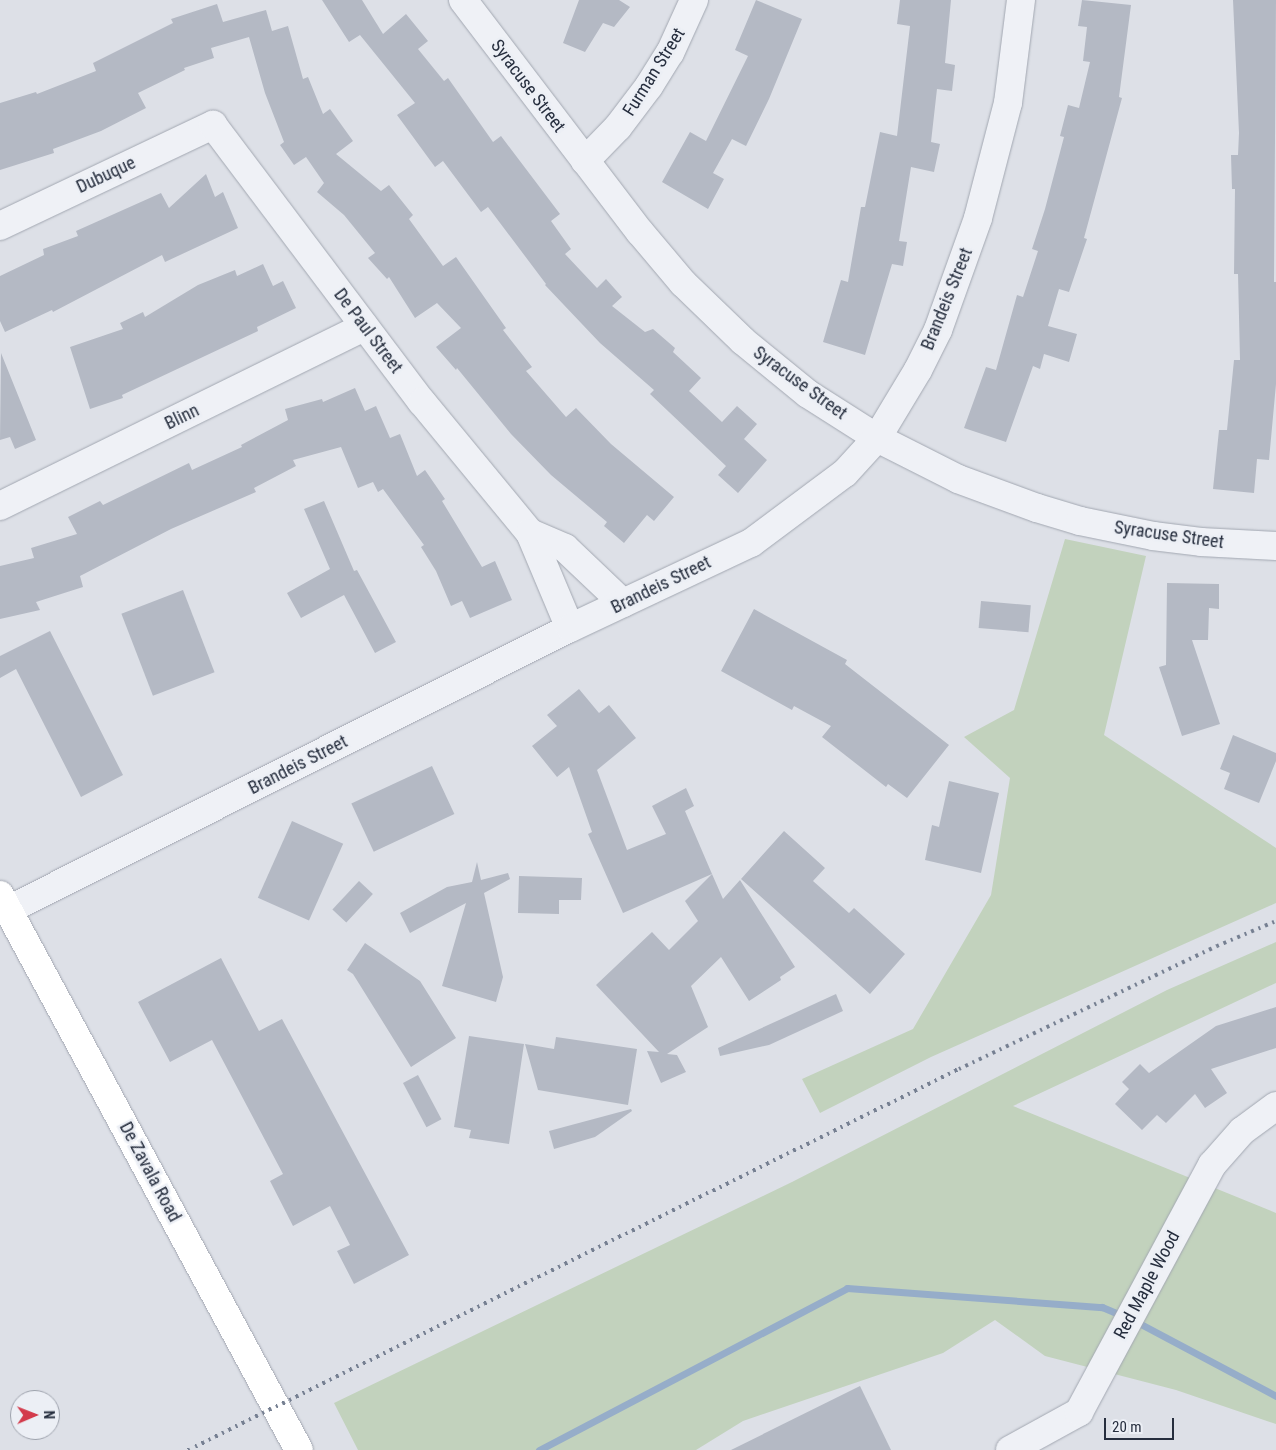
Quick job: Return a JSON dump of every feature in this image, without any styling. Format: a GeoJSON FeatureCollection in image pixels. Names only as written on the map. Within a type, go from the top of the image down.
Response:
{"type":"FeatureCollection","features":[{"type":"Feature","properties":{"kind":"main road","name":"De Zavala Road"},"geometry":{"type":"LineString","coordinates":[[4,902],[299,1450]]}},
{"type":"Feature","properties":{"kind":"street","name":"Syracuse Street"},"geometry":{"type":"LineString","coordinates":[[463,0],[585,161],[683,282],[743,342],[808,394],[877,438],[958,479],[1080,521],[1153,536],[1202,542],[1276,546]]}},
{"type":"Feature","properties":{"kind":"street","name":"Furman Street"},"geometry":{"type":"LineString","coordinates":[[585,161],[618,127],[650,86],[670,53],[694,0]]}},
{"type":"Feature","properties":{"kind":"street","name":"Brandeis Street"},"geometry":{"type":"LineString","coordinates":[[4,902],[570,628],[751,543],[788,518],[845,473],[877,438],[918,370],[938,330],[978,218],[1008,104],[1021,0]]}},
{"type":"Feature","properties":{"kind":"street","name":"Dubuque"},"geometry":{"type":"LineString","coordinates":[[0,226],[212,125]]}},
{"type":"Feature","properties":{"kind":"street","name":"De Paul Street"},"geometry":{"type":"LineString","coordinates":[[212,125],[422,402],[530,532],[570,628]]}},
{"type":"Feature","properties":{"kind":"street","name":"Blinn"},"geometry":{"type":"LineString","coordinates":[[0,506],[364,327]]}},
{"type":"Feature","properties":{"kind":"street","name":"De Paul Street"},"geometry":{"type":"LineString","coordinates":[[530,532],[565,548],[623,603]]}},
{"type":"Feature","properties":{"kind":"street","name":"Red Maple Wood"},"geometry":{"type":"LineString","coordinates":[[1010,1450],[1079,1412],[1212,1165],[1242,1131],[1276,1106]]}},
{"type":"Feature","properties":{"kind":"green space"},"geometry":{"type":"Polygon","coordinates":[[[1065,539],[1146,556],[1104,735],[1276,848],[1276,903],[931,1057],[820,1113],[802,1079],[913,1029],[991,895],[1010,778],[964,737],[1014,710],[1065,539]]]}},
{"type":"Feature","properties":{"kind":"green space"},"geometry":{"type":"Polygon","coordinates":[[[1276,942],[1276,983],[1013,1106],[1276,1213],[1276,1424],[1176,1390],[1045,1356],[995,1320],[943,1353],[743,1421],[696,1450],[358,1450],[334,1403],[792,1182],[1167,990],[1276,942]]]}},
{"type":"Feature","properties":{"kind":"building"},"geometry":{"type":"Polygon","coordinates":[[[322,0],[362,0],[383,34],[406,14],[428,41],[418,49],[444,81],[448,78],[493,142],[501,136],[560,214],[551,221],[571,249],[565,254],[597,288],[606,279],[622,297],[612,306],[645,332],[653,329],[675,348],[673,352],[701,378],[689,391],[722,422],[737,406],[757,424],[744,439],[767,460],[738,493],[718,475],[726,466],[650,394],[654,390],[600,343],[545,285],[488,207],[481,212],[443,161],[435,167],[397,115],[415,103],[360,35],[349,42],[322,0]]]}},
{"type":"Feature","properties":{"kind":"building"},"geometry":{"type":"Polygon","coordinates":[[[579,0],[619,0],[630,7],[614,27],[603,23],[585,52],[563,43],[579,0]]]}},
{"type":"Feature","properties":{"kind":"building"},"geometry":{"type":"Polygon","coordinates":[[[756,0],[802,19],[769,99],[746,146],[732,139],[713,173],[724,179],[708,209],[662,182],[690,132],[706,141],[748,56],[735,50],[756,0]]]}},
{"type":"Feature","properties":{"kind":"building"},"geometry":{"type":"Polygon","coordinates":[[[900,0],[951,0],[945,63],[955,65],[952,91],[937,89],[931,142],[940,144],[934,172],[911,167],[899,241],[907,242],[903,266],[892,264],[865,355],[823,342],[841,280],[848,282],[861,207],[865,207],[880,132],[897,136],[910,26],[897,24],[900,0]]]}},
{"type":"Feature","properties":{"kind":"building"},"geometry":{"type":"Polygon","coordinates":[[[1082,0],[1131,5],[1119,97],[1122,98],[1084,238],[1087,239],[1069,292],[1059,289],[1048,326],[1077,334],[1069,362],[1044,354],[1040,369],[1033,366],[1006,442],[964,428],[986,367],[996,370],[1017,295],[1023,297],[1038,251],[1032,249],[1045,209],[1064,137],[1060,136],[1068,105],[1079,108],[1090,62],[1083,61],[1087,27],[1078,26],[1082,0]]]}},
{"type":"Feature","properties":{"kind":"building"},"geometry":{"type":"Polygon","coordinates":[[[1233,0],[1276,0],[1274,282],[1276,282],[1276,384],[1269,460],[1257,459],[1254,493],[1213,489],[1219,430],[1227,430],[1234,360],[1240,360],[1238,274],[1234,274],[1235,189],[1232,189],[1231,155],[1238,155],[1239,133],[1233,0]]]}},
{"type":"Feature","properties":{"kind":"building"},"geometry":{"type":"Polygon","coordinates":[[[217,4],[223,22],[266,10],[272,31],[288,26],[303,79],[308,77],[323,114],[330,109],[353,141],[336,154],[381,191],[389,185],[413,215],[409,219],[443,266],[456,257],[506,328],[503,330],[532,367],[526,371],[566,417],[576,408],[611,444],[674,497],[654,521],[647,515],[624,543],[604,526],[607,522],[551,475],[511,434],[457,368],[456,370],[436,347],[461,328],[437,303],[415,318],[389,277],[387,279],[368,258],[375,253],[344,215],[317,192],[324,183],[306,157],[294,165],[280,145],[284,142],[265,93],[249,37],[211,48],[214,58],[184,68],[185,70],[138,93],[146,108],[101,131],[53,149],[54,153],[0,170],[0,103],[36,92],[37,94],[96,71],[93,63],[173,23],[171,19],[217,4]]]}},
{"type":"Feature","properties":{"kind":"building"},"geometry":{"type":"Polygon","coordinates":[[[206,174],[215,197],[223,192],[238,228],[165,262],[162,255],[53,312],[52,310],[5,332],[0,321],[0,276],[44,255],[43,249],[78,236],[76,231],[161,193],[169,208],[206,174]]]}},
{"type":"Feature","properties":{"kind":"building"},"geometry":{"type":"Polygon","coordinates":[[[263,264],[273,286],[283,281],[296,308],[257,327],[258,331],[122,395],[123,398],[90,409],[70,347],[123,329],[120,323],[143,312],[145,317],[198,285],[235,270],[237,276],[263,264]]]}},
{"type":"Feature","properties":{"kind":"building"},"geometry":{"type":"Polygon","coordinates":[[[1,353],[36,440],[15,449],[10,437],[0,440],[1,353]]]}},
{"type":"Feature","properties":{"kind":"building"},"geometry":{"type":"Polygon","coordinates":[[[355,388],[365,411],[376,406],[390,438],[400,434],[417,476],[425,470],[445,499],[442,501],[482,567],[495,561],[512,600],[470,618],[462,601],[451,606],[436,571],[421,547],[424,545],[383,489],[378,492],[373,482],[358,488],[341,447],[293,460],[296,466],[254,488],[256,492],[171,529],[80,576],[83,587],[36,602],[40,610],[0,619],[0,566],[34,558],[31,548],[77,534],[68,517],[100,501],[103,505],[189,463],[192,470],[242,447],[241,445],[288,420],[285,409],[322,399],[323,402],[355,388]]]}},
{"type":"Feature","properties":{"kind":"building"},"geometry":{"type":"Polygon","coordinates":[[[324,501],[354,571],[357,570],[396,642],[375,653],[344,595],[301,618],[287,593],[330,569],[304,509],[324,501]]]}},
{"type":"Feature","properties":{"kind":"building"},"geometry":{"type":"Polygon","coordinates":[[[1167,583],[1219,584],[1219,609],[1209,608],[1208,640],[1192,640],[1220,724],[1182,736],[1159,667],[1166,665],[1167,583]]]}},
{"type":"Feature","properties":{"kind":"building"},"geometry":{"type":"Polygon","coordinates":[[[183,590],[215,672],[153,696],[121,614],[183,590]]]}},
{"type":"Feature","properties":{"kind":"building"},"geometry":{"type":"Polygon","coordinates":[[[981,601],[1031,605],[1028,632],[979,628],[981,601]]]}},
{"type":"Feature","properties":{"kind":"building"},"geometry":{"type":"Polygon","coordinates":[[[754,609],[847,660],[845,664],[949,745],[907,798],[888,784],[886,787],[822,737],[831,726],[794,706],[792,710],[721,671],[754,609]]]}},
{"type":"Feature","properties":{"kind":"building"},"geometry":{"type":"Polygon","coordinates":[[[50,631],[123,775],[81,797],[16,669],[0,678],[0,656],[50,631]]]}},
{"type":"Feature","properties":{"kind":"building"},"geometry":{"type":"Polygon","coordinates":[[[579,689],[599,713],[609,705],[636,738],[597,770],[627,850],[666,834],[652,806],[686,788],[694,806],[685,811],[712,874],[623,913],[588,834],[592,832],[569,767],[557,777],[532,746],[557,726],[547,715],[579,689]]]}},
{"type":"Feature","properties":{"kind":"building"},"geometry":{"type":"Polygon","coordinates":[[[1233,735],[1276,753],[1276,761],[1259,803],[1224,789],[1230,773],[1220,769],[1233,735]]]}},
{"type":"Feature","properties":{"kind":"building"},"geometry":{"type":"Polygon","coordinates":[[[432,766],[454,814],[374,852],[351,804],[432,766]]]}},
{"type":"Feature","properties":{"kind":"building"},"geometry":{"type":"Polygon","coordinates":[[[949,781],[999,793],[981,873],[925,860],[932,825],[939,827],[949,781]]]}},
{"type":"Feature","properties":{"kind":"building"},"geometry":{"type":"Polygon","coordinates":[[[292,821],[343,844],[309,921],[258,898],[292,821]]]}},
{"type":"Feature","properties":{"kind":"building"},"geometry":{"type":"Polygon","coordinates":[[[784,831],[825,868],[813,881],[849,913],[854,908],[905,954],[870,994],[741,879],[784,831]]]}},
{"type":"Feature","properties":{"kind":"building"},"geometry":{"type":"Polygon","coordinates":[[[477,862],[481,880],[508,873],[510,879],[484,893],[503,977],[496,1002],[442,986],[466,903],[410,933],[400,913],[447,887],[472,882],[477,862]]]}},
{"type":"Feature","properties":{"kind":"building"},"geometry":{"type":"Polygon","coordinates":[[[712,874],[723,899],[740,880],[795,967],[780,977],[781,980],[749,1001],[721,957],[691,986],[708,1027],[667,1054],[677,1055],[686,1072],[661,1083],[647,1051],[659,1052],[596,985],[652,932],[669,950],[698,921],[685,901],[712,874]]]}},
{"type":"Feature","properties":{"kind":"building"},"geometry":{"type":"Polygon","coordinates":[[[519,876],[582,878],[581,900],[559,900],[559,914],[518,913],[519,876]]]}},
{"type":"Feature","properties":{"kind":"building"},"geometry":{"type":"Polygon","coordinates":[[[359,881],[373,894],[346,922],[332,910],[359,881]]]}},
{"type":"Feature","properties":{"kind":"building"},"geometry":{"type":"Polygon","coordinates":[[[365,943],[420,981],[456,1038],[411,1067],[353,974],[347,970],[365,943]]]}},
{"type":"Feature","properties":{"kind":"building"},"geometry":{"type":"Polygon","coordinates":[[[221,958],[259,1031],[282,1019],[409,1255],[354,1284],[337,1251],[350,1245],[330,1206],[293,1226],[270,1181],[283,1174],[212,1040],[170,1062],[138,1002],[221,958]]]}},
{"type":"Feature","properties":{"kind":"building"},"geometry":{"type":"Polygon","coordinates":[[[836,994],[843,1011],[769,1045],[720,1056],[718,1048],[836,994]]]}},
{"type":"Feature","properties":{"kind":"building"},"geometry":{"type":"Polygon","coordinates":[[[1276,1007],[1276,1048],[1211,1069],[1227,1093],[1205,1108],[1195,1094],[1166,1123],[1157,1115],[1142,1130],[1115,1104],[1129,1089],[1122,1082],[1140,1064],[1149,1073],[1216,1026],[1276,1007]]]}},
{"type":"Feature","properties":{"kind":"building"},"geometry":{"type":"Polygon","coordinates":[[[469,1036],[524,1044],[509,1144],[469,1138],[471,1130],[454,1127],[469,1036]]]}},
{"type":"Feature","properties":{"kind":"building"},"geometry":{"type":"Polygon","coordinates":[[[556,1037],[637,1049],[628,1105],[538,1090],[525,1044],[554,1049],[556,1037]]]}},
{"type":"Feature","properties":{"kind":"building"},"geometry":{"type":"Polygon","coordinates":[[[418,1075],[441,1119],[426,1127],[403,1083],[418,1075]]]}},
{"type":"Feature","properties":{"kind":"building"},"geometry":{"type":"Polygon","coordinates":[[[631,1109],[632,1111],[595,1137],[554,1149],[549,1131],[631,1109]]]}},
{"type":"Feature","properties":{"kind":"building"},"geometry":{"type":"Polygon","coordinates":[[[860,1386],[891,1450],[731,1450],[860,1386]]]}},
{"type":"Feature","properties":{"kind":"waterway"},"geometry":{"type":"LineString","coordinates":[[539,1450],[847,1288],[1102,1307],[1125,1317]]}},
{"type":"Feature","properties":{"kind":"waterway"},"geometry":{"type":"LineString","coordinates":[[1135,1321],[1276,1396]]}},
{"type":"Feature","properties":{"kind":"railway"},"geometry":{"type":"LineString","coordinates":[[188,1450],[959,1069],[1217,946],[1276,921]]}}]}
